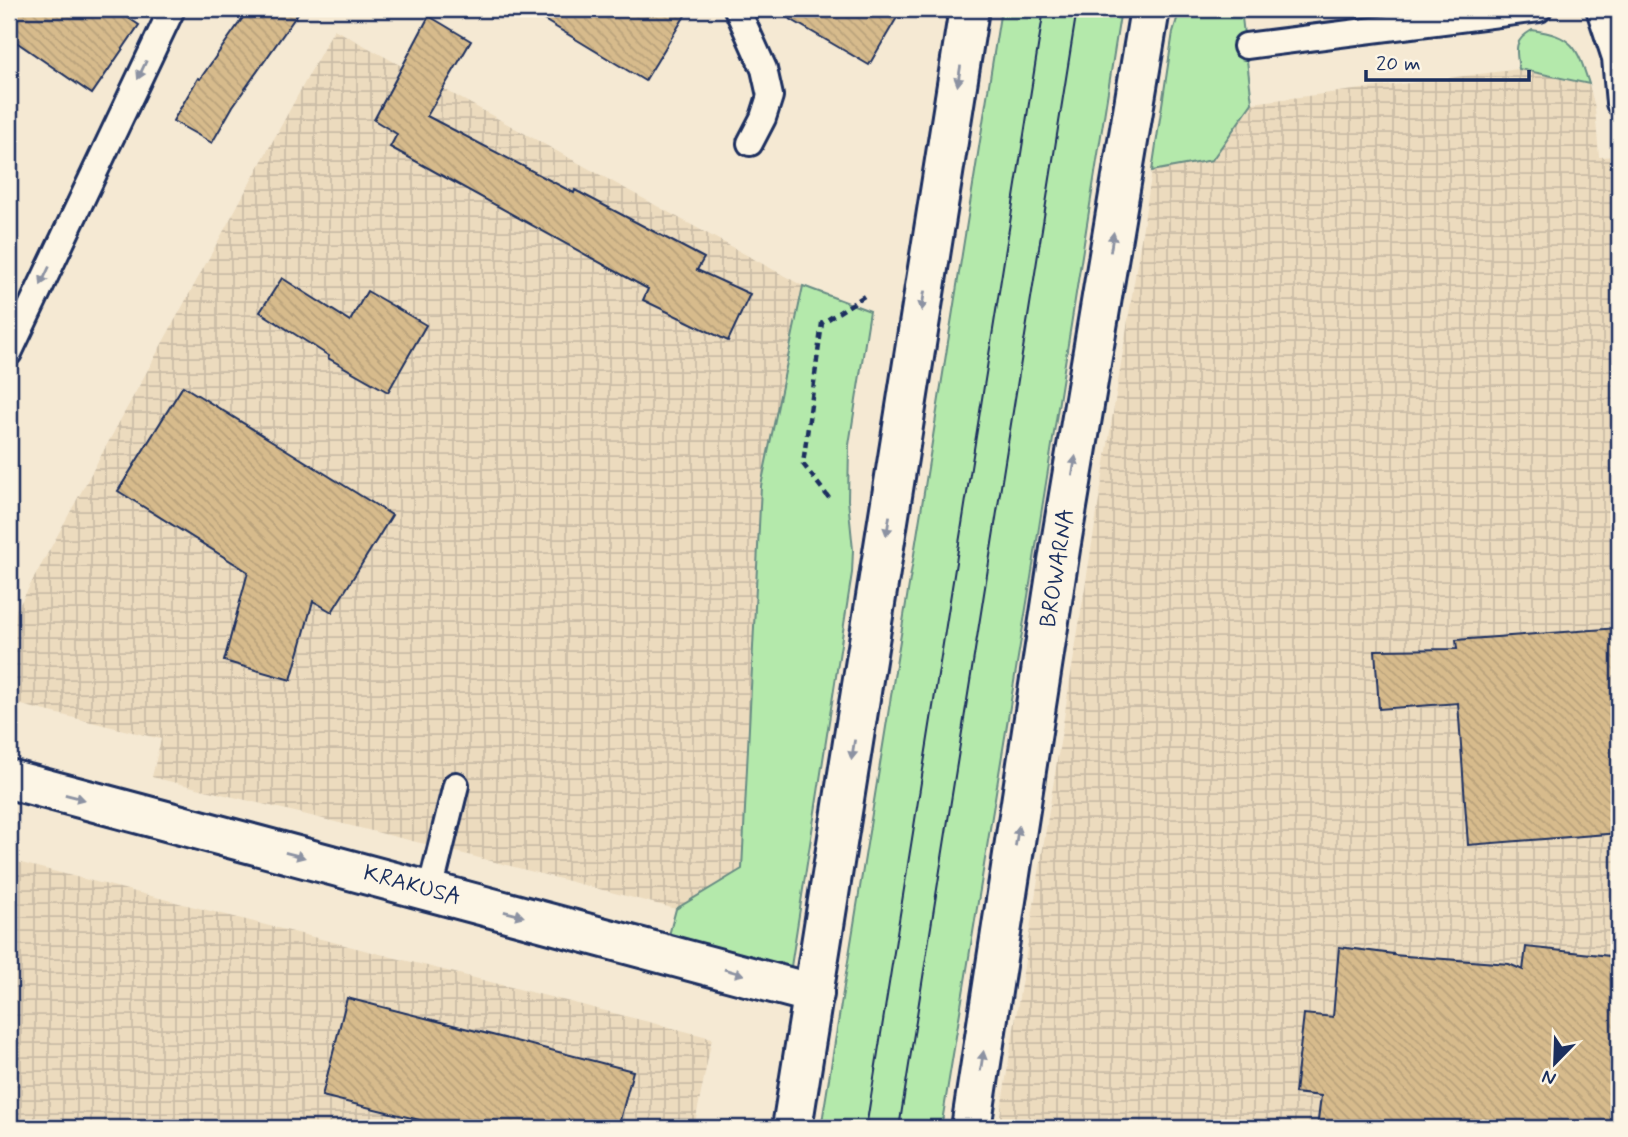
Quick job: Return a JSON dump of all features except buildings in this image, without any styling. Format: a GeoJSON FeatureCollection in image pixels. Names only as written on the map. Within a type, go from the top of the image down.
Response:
{"type":"FeatureCollection","features":[{"type":"Feature","properties":{"kind":"main road"},"geometry":{"type":"LineString","coordinates":[[792,1128],[970,9]]}},
{"type":"Feature","properties":{"kind":"main road","name":"BROWARNA"},"geometry":{"type":"LineString","coordinates":[[971,1128],[1060,549],[1150,9]]}},
{"type":"Feature","properties":{"kind":"main road","name":"KRAKUSA"},"geometry":{"type":"LineString","coordinates":[[9,779],[814,993]]}},
{"type":"Feature","properties":{"kind":"lane"},"geometry":{"type":"LineString","coordinates":[[9,354],[172,9]]}},
{"type":"Feature","properties":{"kind":"lane"},"geometry":{"type":"LineString","coordinates":[[737,9],[764,69],[769,96],[763,118],[750,143]]}},
{"type":"Feature","properties":{"kind":"lane"},"geometry":{"type":"LineString","coordinates":[[1246,46],[1539,9]]}},
{"type":"Feature","properties":{"kind":"lane"},"geometry":{"type":"LineString","coordinates":[[1599,9],[1615,58],[1619,103]]}},
{"type":"Feature","properties":{"kind":"lane"},"geometry":{"type":"LineString","coordinates":[[430,891],[456,785]]}},
{"type":"Feature","properties":{"kind":"path"},"geometry":{"type":"LineString","coordinates":[[829,498],[803,464],[821,323],[866,295]]}},
{"type":"Feature","properties":{"kind":"shaded area"},"geometry":{"type":"Polygon","coordinates":[[[334,29],[803,286],[761,486],[742,869],[676,909],[152,777],[161,739],[9,702],[9,624],[334,29]]]}},
{"type":"Feature","properties":{"kind":"shaded area"},"geometry":{"type":"Polygon","coordinates":[[[1519,69],[1589,84],[1595,108],[1599,157],[1619,156],[1619,1128],[998,1128],[1152,171],[1212,160],[1252,103],[1519,69]]]}},
{"type":"Feature","properties":{"kind":"shaded area"},"geometry":{"type":"Polygon","coordinates":[[[9,860],[712,1038],[694,1128],[9,1128],[9,860]]]}},
{"type":"Feature","properties":{"kind":"green space"},"geometry":{"type":"Polygon","coordinates":[[[1001,9],[1121,9],[941,1128],[821,1128],[927,474],[1001,9]]]}},
{"type":"Feature","properties":{"kind":"green space"},"geometry":{"type":"Polygon","coordinates":[[[1180,9],[1241,9],[1252,103],[1212,160],[1152,171],[1173,32],[1180,9]]]}},
{"type":"Feature","properties":{"kind":"green space"},"geometry":{"type":"Polygon","coordinates":[[[1532,30],[1557,36],[1571,45],[1581,60],[1589,84],[1519,69],[1517,46],[1532,30]]]}},
{"type":"Feature","properties":{"kind":"green space"},"geometry":{"type":"Polygon","coordinates":[[[803,286],[870,311],[849,445],[848,500],[853,550],[852,573],[788,986],[664,954],[676,909],[742,869],[761,486],[803,286]]]}},
{"type":"Feature","properties":{"kind":"tram line"},"geometry":{"type":"LineString","coordinates":[[866,1128],[1044,9]]}},
{"type":"Feature","properties":{"kind":"tram line"},"geometry":{"type":"LineString","coordinates":[[899,1128],[1077,9]]}}]}
